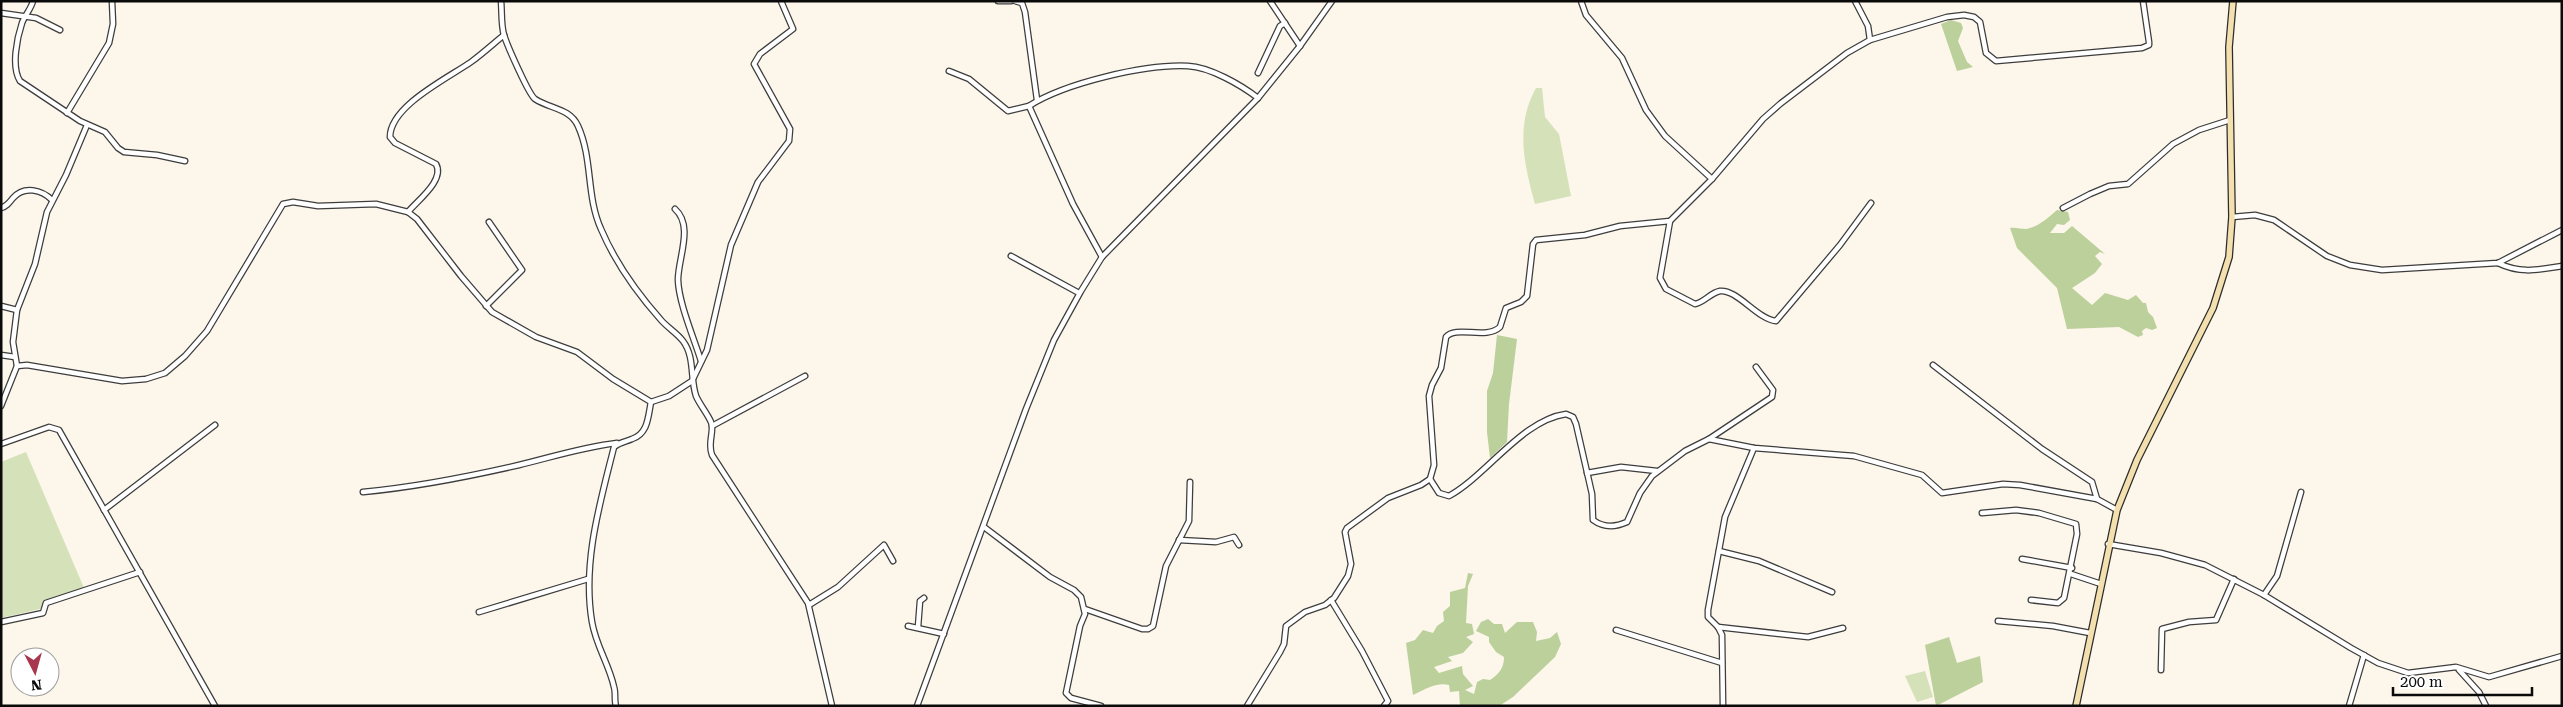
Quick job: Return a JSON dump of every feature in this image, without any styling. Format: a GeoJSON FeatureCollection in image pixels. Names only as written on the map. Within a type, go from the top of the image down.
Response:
{"type":"FeatureCollection","features":[{"type":"Feature","properties":{"kind":"street"},"geometry":{"type":"LineString","coordinates":[[33,1],[26,15],[16,56],[18,77],[25,85],[87,125],[106,132],[118,148],[124,152],[157,155],[185,161]]}},
{"type":"Feature","properties":{"kind":"street"},"geometry":{"type":"LineString","coordinates":[[67,113],[109,43],[113,24],[112,1]]}},
{"type":"Feature","properties":{"kind":"street"},"geometry":{"type":"LineString","coordinates":[[501,1],[504,35],[526,90],[534,99],[570,114],[578,124],[584,141],[591,198],[609,247],[630,280],[661,321],[683,342],[692,367],[692,381],[712,426],[708,446],[712,455],[803,592],[809,605],[832,706]]}},
{"type":"Feature","properties":{"kind":"street"},"geometry":{"type":"LineString","coordinates":[[17,366],[27,365],[122,381],[146,380],[165,373],[180,361],[207,331],[283,204],[293,202],[318,206],[376,204],[408,212],[417,219],[435,240],[460,276],[486,306],[516,328],[577,352],[613,379],[651,402],[669,396],[692,381],[707,350],[731,244],[758,182],[789,141],[790,129],[754,64],[760,54],[792,29],[782,1]]}},
{"type":"Feature","properties":{"kind":"street"},"geometry":{"type":"LineString","coordinates":[[998,1],[1011,1]]}},
{"type":"Feature","properties":{"kind":"street"},"geometry":{"type":"LineString","coordinates":[[1015,1],[1022,3],[1025,12],[1037,100]]}},
{"type":"Feature","properties":{"kind":"street"},"geometry":{"type":"LineString","coordinates":[[1270,1],[1300,46]]}},
{"type":"Feature","properties":{"kind":"street"},"geometry":{"type":"LineString","coordinates":[[917,706],[1054,340],[1079,293],[1102,257],[1258,98],[1300,46],[1332,1]]}},
{"type":"Feature","properties":{"kind":"street"},"geometry":{"type":"LineString","coordinates":[[1581,1],[1586,15],[1622,58],[1646,110],[1665,136],[1712,179]]}},
{"type":"Feature","properties":{"kind":"street"},"geometry":{"type":"LineString","coordinates":[[1855,1],[1868,26],[1870,40]]}},
{"type":"Feature","properties":{"kind":"street"},"geometry":{"type":"LineString","coordinates":[[1871,203],[1840,244],[1776,321],[1750,308],[1729,292],[1717,292],[1695,304],[1666,289],[1660,278],[1670,222],[1712,179],[1763,119],[1847,53],[1870,40],[1947,16],[1964,15],[1974,17],[1980,22],[1986,53],[1996,61],[2142,48],[2149,45],[2143,1]]}},
{"type":"Feature","properties":{"kind":"street"},"geometry":{"type":"LineString","coordinates":[[2076,706],[2108,544],[2117,510],[2141,452],[2213,308],[2229,257],[2232,217],[2229,47],[2233,1]]}},
{"type":"Feature","properties":{"kind":"street"},"geometry":{"type":"LineString","coordinates":[[1,12],[26,15],[60,30]]}},
{"type":"Feature","properties":{"kind":"street"},"geometry":{"type":"LineString","coordinates":[[1258,73],[1280,26],[1285,23]]}},
{"type":"Feature","properties":{"kind":"street"},"geometry":{"type":"LineString","coordinates":[[408,212],[439,175],[439,170],[436,164],[395,143],[390,138],[390,132],[405,109],[416,98],[472,62],[504,35]]}},
{"type":"Feature","properties":{"kind":"street"},"geometry":{"type":"LineString","coordinates":[[949,71],[969,79],[1008,112],[1029,106],[1037,100],[1120,73],[1190,66],[1229,80],[1258,98]]}},
{"type":"Feature","properties":{"kind":"street"},"geometry":{"type":"LineString","coordinates":[[1029,106],[1069,196],[1102,257]]}},
{"type":"Feature","properties":{"kind":"street"},"geometry":{"type":"LineString","coordinates":[[2063,208],[2096,191],[2128,184],[2173,144],[2199,130],[2230,120]]}},
{"type":"Feature","properties":{"kind":"street"},"geometry":{"type":"LineString","coordinates":[[1,406],[17,366],[13,342],[17,310],[35,264],[41,232],[52,200],[66,175],[87,125]]}},
{"type":"Feature","properties":{"kind":"street"},"geometry":{"type":"LineString","coordinates":[[1,208],[20,192],[30,190],[46,193],[52,200]]}},
{"type":"Feature","properties":{"kind":"street"},"geometry":{"type":"LineString","coordinates":[[675,209],[683,227],[684,238],[678,280],[701,361]]}},
{"type":"Feature","properties":{"kind":"street"},"geometry":{"type":"LineString","coordinates":[[2232,217],[2255,215],[2274,220],[2327,256],[2350,265],[2382,270],[2498,263],[2562,230]]}},
{"type":"Feature","properties":{"kind":"street"},"geometry":{"type":"LineString","coordinates":[[486,306],[522,270],[489,222]]}},
{"type":"Feature","properties":{"kind":"street"},"geometry":{"type":"LineString","coordinates":[[1248,706],[1284,644],[1286,626],[1305,612],[1325,605],[1331,600],[1348,576],[1350,564],[1345,532],[1347,528],[1388,498],[1430,479],[1434,465],[1429,396],[1432,384],[1441,368],[1446,337],[1452,333],[1491,333],[1500,327],[1506,308],[1522,302],[1527,296],[1534,242],[1540,238],[1585,235],[1620,226],[1670,222]]}},
{"type":"Feature","properties":{"kind":"street"},"geometry":{"type":"LineString","coordinates":[[1011,256],[1079,293]]}},
{"type":"Feature","properties":{"kind":"street"},"geometry":{"type":"LineString","coordinates":[[2498,263],[2514,271],[2562,266]]}},
{"type":"Feature","properties":{"kind":"street"},"geometry":{"type":"LineString","coordinates":[[1,306],[17,310]]}},
{"type":"Feature","properties":{"kind":"street"},"geometry":{"type":"LineString","coordinates":[[1,355],[15,357]]}},
{"type":"Feature","properties":{"kind":"street"},"geometry":{"type":"LineString","coordinates":[[1933,366],[2042,449],[2092,482],[2097,499]]}},
{"type":"Feature","properties":{"kind":"street"},"geometry":{"type":"LineString","coordinates":[[1430,479],[1439,493],[1449,496],[1519,439],[1543,423],[1566,414],[1573,417],[1587,473],[1593,520],[1599,524],[1618,526],[1627,522],[1640,493],[1652,476],[1685,451],[1709,439],[1772,397],[1773,390],[1756,367]]}},
{"type":"Feature","properties":{"kind":"street"},"geometry":{"type":"LineString","coordinates":[[712,426],[805,376]]}},
{"type":"Feature","properties":{"kind":"street"},"geometry":{"type":"LineString","coordinates":[[363,492],[415,487],[491,472],[598,445],[618,443],[641,435],[645,430],[651,402]]}},
{"type":"Feature","properties":{"kind":"street"},"geometry":{"type":"LineString","coordinates":[[104,510],[215,425]]}},
{"type":"Feature","properties":{"kind":"street"},"geometry":{"type":"LineString","coordinates":[[1,444],[55,428],[62,434],[215,706]]}},
{"type":"Feature","properties":{"kind":"street"},"geometry":{"type":"LineString","coordinates":[[1709,439],[1754,448],[1854,456],[1922,475],[1942,493],[2003,484],[2020,485],[2097,499],[2117,510]]}},
{"type":"Feature","properties":{"kind":"street"},"geometry":{"type":"LineString","coordinates":[[616,706],[614,688],[597,647],[591,621],[588,579],[602,495],[614,447],[618,443]]}},
{"type":"Feature","properties":{"kind":"street"},"geometry":{"type":"LineString","coordinates":[[1723,706],[1722,636],[1718,627],[1708,617],[1708,610],[1725,517],[1754,448]]}},
{"type":"Feature","properties":{"kind":"street"},"geometry":{"type":"LineString","coordinates":[[1587,473],[1621,467],[1658,471]]}},
{"type":"Feature","properties":{"kind":"street"},"geometry":{"type":"LineString","coordinates":[[1085,609],[1142,629],[1153,626],[1166,566],[1189,521],[1190,482]]}},
{"type":"Feature","properties":{"kind":"street"},"geometry":{"type":"LineString","coordinates":[[2264,595],[2277,576],[2301,492]]}},
{"type":"Feature","properties":{"kind":"street"},"geometry":{"type":"LineString","coordinates":[[1982,513],[2016,510],[2039,513],[2076,524],[2078,529],[2064,598],[2061,602],[2031,600]]}},
{"type":"Feature","properties":{"kind":"street"},"geometry":{"type":"LineString","coordinates":[[984,527],[1050,577],[1074,590],[1082,597],[1085,609],[1066,693],[1071,698],[1101,706]]}},
{"type":"Feature","properties":{"kind":"street"},"geometry":{"type":"LineString","coordinates":[[1179,540],[1216,542],[1234,537],[1239,545]]}},
{"type":"Feature","properties":{"kind":"street"},"geometry":{"type":"LineString","coordinates":[[2108,544],[2170,555],[2205,565],[2264,595],[2364,655],[2408,673],[2456,667],[2489,677],[2562,656]]}},
{"type":"Feature","properties":{"kind":"street"},"geometry":{"type":"LineString","coordinates":[[809,605],[838,587],[884,545],[893,561]]}},
{"type":"Feature","properties":{"kind":"street"},"geometry":{"type":"LineString","coordinates":[[1719,551],[1759,561],[1832,592]]}},
{"type":"Feature","properties":{"kind":"street"},"geometry":{"type":"LineString","coordinates":[[2022,559],[2071,571],[2101,584]]}},
{"type":"Feature","properties":{"kind":"street"},"geometry":{"type":"LineString","coordinates":[[1,622],[43,613],[46,603],[140,572]]}},
{"type":"Feature","properties":{"kind":"street"},"geometry":{"type":"LineString","coordinates":[[479,612],[588,579]]}},
{"type":"Feature","properties":{"kind":"street"},"geometry":{"type":"LineString","coordinates":[[2161,670],[2162,629],[2188,622],[2216,620],[2234,579]]}},
{"type":"Feature","properties":{"kind":"street"},"geometry":{"type":"LineString","coordinates":[[918,627],[920,601],[924,598]]}},
{"type":"Feature","properties":{"kind":"street"},"geometry":{"type":"LineString","coordinates":[[1331,600],[1362,651],[1388,701],[1384,706]]}},
{"type":"Feature","properties":{"kind":"street"},"geometry":{"type":"LineString","coordinates":[[1998,621],[2053,626],[2090,633]]}},
{"type":"Feature","properties":{"kind":"street"},"geometry":{"type":"LineString","coordinates":[[908,626],[944,634]]}},
{"type":"Feature","properties":{"kind":"street"},"geometry":{"type":"LineString","coordinates":[[1718,627],[1808,637],[1843,628]]}},
{"type":"Feature","properties":{"kind":"street"},"geometry":{"type":"LineString","coordinates":[[1616,630],[1722,663]]}},
{"type":"Feature","properties":{"kind":"street"},"geometry":{"type":"LineString","coordinates":[[2349,706],[2364,655]]}},
{"type":"Feature","properties":{"kind":"street"},"geometry":{"type":"LineString","coordinates":[[2456,667],[2480,692],[2486,706]]}},
{"type":"Feature","properties":{"kind":"green space"},"geometry":{"type":"Polygon","coordinates":[[[1951,20],[1961,23],[1963,28],[1958,41],[1967,62],[1973,67],[1957,71],[1941,24],[1951,20]]]}},
{"type":"Feature","properties":{"kind":"green space"},"geometry":{"type":"Polygon","coordinates":[[[1536,88],[1542,88],[1545,117],[1559,134],[1571,196],[1535,204],[1525,160],[1524,131],[1529,102],[1536,88]]]}},
{"type":"Feature","properties":{"kind":"green space"},"geometry":{"type":"Polygon","coordinates":[[[2057,210],[2068,212],[2070,220],[2064,225],[2057,224],[2050,233],[2064,233],[2072,226],[2105,254],[2100,252],[2095,256],[2102,264],[2095,273],[2072,288],[2092,305],[2105,293],[2128,300],[2136,295],[2143,303],[2146,303],[2148,312],[2153,317],[2157,328],[2152,330],[2146,328],[2142,331],[2143,335],[2138,337],[2119,327],[2067,329],[2057,288],[2017,248],[2010,228],[2030,228],[2043,222],[2057,210]]]}},
{"type":"Feature","properties":{"kind":"green space"},"geometry":{"type":"Polygon","coordinates":[[[1497,335],[1517,339],[1509,404],[1507,442],[1490,458],[1487,432],[1487,391],[1493,373],[1497,335]]]}},
{"type":"Feature","properties":{"kind":"green space"},"geometry":{"type":"Polygon","coordinates":[[[26,452],[84,588],[46,601],[40,609],[1,618],[1,462],[26,452]]]}},
{"type":"Feature","properties":{"kind":"green space"},"geometry":{"type":"Polygon","coordinates":[[[1468,573],[1473,574],[1468,586],[1466,623],[1472,624],[1474,634],[1466,637],[1473,642],[1463,653],[1448,657],[1452,661],[1434,667],[1439,673],[1462,666],[1463,674],[1473,686],[1465,690],[1474,694],[1477,682],[1483,679],[1490,680],[1498,673],[1502,668],[1504,657],[1496,652],[1489,642],[1489,637],[1476,631],[1481,622],[1488,619],[1494,624],[1502,624],[1505,633],[1517,622],[1533,622],[1537,632],[1536,641],[1550,638],[1557,632],[1561,644],[1555,657],[1513,697],[1499,706],[1460,706],[1459,691],[1450,692],[1449,685],[1444,684],[1430,687],[1413,695],[1406,643],[1415,640],[1423,630],[1433,633],[1437,626],[1444,621],[1443,612],[1450,606],[1450,592],[1465,588],[1468,573]]]}},
{"type":"Feature","properties":{"kind":"green space"},"geometry":{"type":"Polygon","coordinates":[[[1949,637],[1957,663],[1980,656],[1983,682],[1936,706],[1925,645],[1949,637]]]}},
{"type":"Feature","properties":{"kind":"green space"},"geometry":{"type":"Polygon","coordinates":[[[1925,671],[1933,697],[1917,702],[1905,676],[1925,671]]]}}]}
